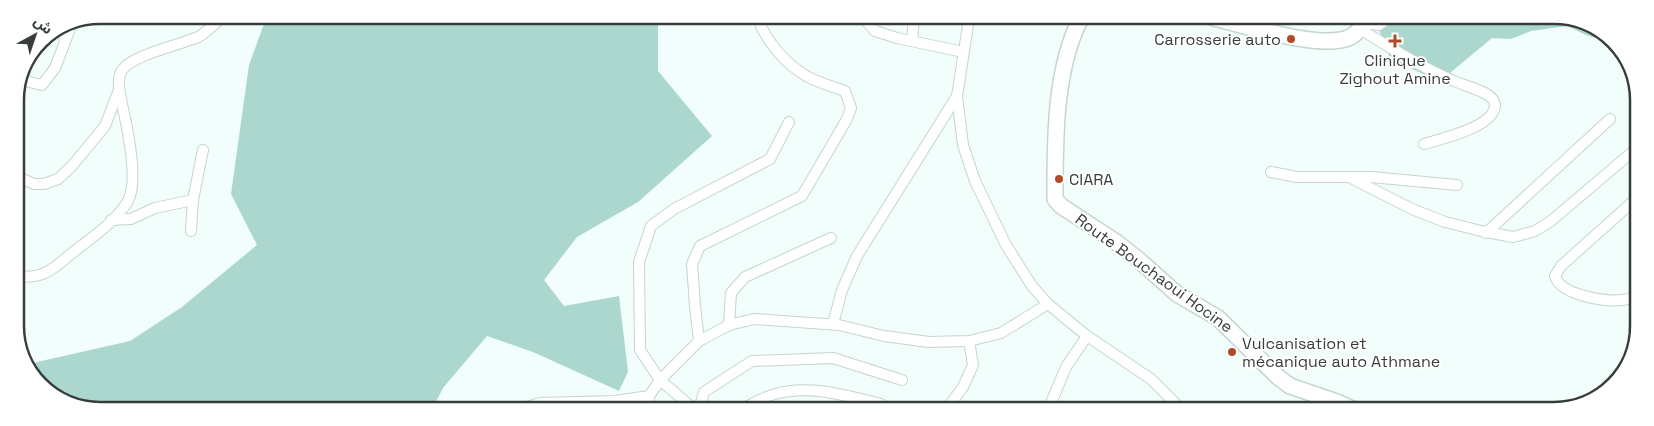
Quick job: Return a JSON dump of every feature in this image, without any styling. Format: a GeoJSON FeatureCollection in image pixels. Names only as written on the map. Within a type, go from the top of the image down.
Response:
{"type":"FeatureCollection","features":[{"type":"Feature","properties":{"kind":"street"},"geometry":{"type":"LineString","coordinates":[[24,277],[44,275],[105,228],[128,200],[133,184],[129,136],[119,90],[120,76],[124,68],[139,58],[199,36],[215,24]]}},
{"type":"Feature","properties":{"kind":"street"},"geometry":{"type":"LineString","coordinates":[[699,342],[694,306],[692,264],[700,246],[802,196],[847,119],[851,108],[845,92],[808,77],[781,56],[762,31],[760,24]]}},
{"type":"Feature","properties":{"kind":"street"},"geometry":{"type":"LineString","coordinates":[[869,24],[876,31],[963,52]]}},
{"type":"Feature","properties":{"kind":"street"},"geometry":{"type":"LineString","coordinates":[[912,41],[914,24]]}},
{"type":"Feature","properties":{"kind":"street"},"geometry":{"type":"LineString","coordinates":[[967,24],[957,96],[963,146],[974,181],[1006,245],[1032,286],[1048,304],[1087,336],[1151,379],[1174,402]]}},
{"type":"Feature","properties":{"kind":"street","name":"Route Bouchaoui Hocine"},"geometry":{"type":"LineString","coordinates":[[1079,24],[1068,52],[1060,85],[1057,117],[1055,199],[1061,206],[1134,256],[1177,294],[1218,318],[1278,377],[1290,386],[1337,402]]}},
{"type":"Feature","properties":{"kind":"street"},"geometry":{"type":"LineString","coordinates":[[1238,24],[1288,36],[1325,41],[1344,39],[1356,34],[1362,24]]}},
{"type":"Feature","properties":{"kind":"street"},"geometry":{"type":"LineString","coordinates":[[1364,24],[1405,57],[1454,82],[1493,98],[1496,105],[1485,122],[1462,132],[1424,144]]}},
{"type":"Feature","properties":{"kind":"street"},"geometry":{"type":"LineString","coordinates":[[26,80],[42,85],[55,68],[69,31]]}},
{"type":"Feature","properties":{"kind":"street"},"geometry":{"type":"LineString","coordinates":[[63,33],[65,41]]}},
{"type":"Feature","properties":{"kind":"street"},"geometry":{"type":"LineString","coordinates":[[24,180],[34,184],[44,184],[58,179],[105,126],[119,90]]}},
{"type":"Feature","properties":{"kind":"street"},"geometry":{"type":"LineString","coordinates":[[833,324],[842,290],[857,256],[957,96]]}},
{"type":"Feature","properties":{"kind":"street"},"geometry":{"type":"LineString","coordinates":[[1486,232],[1610,120]]}},
{"type":"Feature","properties":{"kind":"street"},"geometry":{"type":"LineString","coordinates":[[686,402],[660,380],[640,350],[639,262],[651,226],[674,209],[770,159],[790,122]]}},
{"type":"Feature","properties":{"kind":"street"},"geometry":{"type":"LineString","coordinates":[[191,230],[193,200],[203,150]]}},
{"type":"Feature","properties":{"kind":"street"},"geometry":{"type":"LineString","coordinates":[[1351,178],[1412,209],[1445,222],[1513,238],[1535,230],[1551,221],[1630,154]]}},
{"type":"Feature","properties":{"kind":"street"},"geometry":{"type":"LineString","coordinates":[[1271,172],[1297,177],[1372,177],[1458,185]]}},
{"type":"Feature","properties":{"kind":"street"},"geometry":{"type":"LineString","coordinates":[[111,220],[131,220],[155,208],[193,200]]}},
{"type":"Feature","properties":{"kind":"street"},"geometry":{"type":"LineString","coordinates":[[1630,204],[1561,266],[1555,276],[1557,282],[1564,287],[1591,298],[1622,300],[1630,298]]}},
{"type":"Feature","properties":{"kind":"street"},"geometry":{"type":"LineString","coordinates":[[730,326],[730,293],[745,277],[831,238]]}},
{"type":"Feature","properties":{"kind":"street"},"geometry":{"type":"LineString","coordinates":[[648,402],[648,396],[660,380],[699,342],[730,326],[754,319],[833,324],[884,336],[929,342],[969,341],[1001,333],[1048,304]]}},
{"type":"Feature","properties":{"kind":"street"},"geometry":{"type":"LineString","coordinates":[[1051,402],[1066,367],[1087,336]]}},
{"type":"Feature","properties":{"kind":"street"},"geometry":{"type":"LineString","coordinates":[[952,402],[963,387],[973,365],[969,341]]}},
{"type":"Feature","properties":{"kind":"street"},"geometry":{"type":"LineString","coordinates":[[701,402],[704,392],[752,361],[833,358],[902,380]]}},
{"type":"Feature","properties":{"kind":"street"},"geometry":{"type":"LineString","coordinates":[[758,402],[775,394],[803,390],[826,392],[872,402]]}},
{"type":"Feature","properties":{"kind":"street"},"geometry":{"type":"LineString","coordinates":[[578,402],[615,401],[648,396]]}},
{"type":"Feature","properties":{"kind":"green space"},"geometry":{"type":"Polygon","coordinates":[[[264,24],[658,24],[658,71],[712,136],[638,202],[577,237],[544,280],[564,306],[619,296],[628,372],[619,391],[533,352],[487,336],[443,388],[436,402],[99,402],[75,398],[57,389],[46,380],[34,364],[130,341],[182,307],[257,245],[231,194],[249,65],[264,24]]]}},
{"type":"Feature","properties":{"kind":"green space"},"geometry":{"type":"Polygon","coordinates":[[[1377,24],[1555,24],[1569,25],[1579,28],[1600,40],[1567,26],[1531,31],[1511,39],[1492,38],[1439,82],[1390,58],[1377,24]]]}},
{"type":"Feature","properties":{"kind":"place","name":"Carrosserie auto"},"geometry":{"type":"Point","coordinates":[1291,39]}},
{"type":"Feature","properties":{"kind":"place","name":"Clinique Zighout Amine"},"geometry":{"type":"Point","coordinates":[1395,41]}},
{"type":"Feature","properties":{"kind":"place","name":"CIARA"},"geometry":{"type":"Point","coordinates":[1059,179]}},
{"type":"Feature","properties":{"kind":"place","name":"Vulcanisation et mécanique auto Athmane"},"geometry":{"type":"Point","coordinates":[1232,352]}}]}
